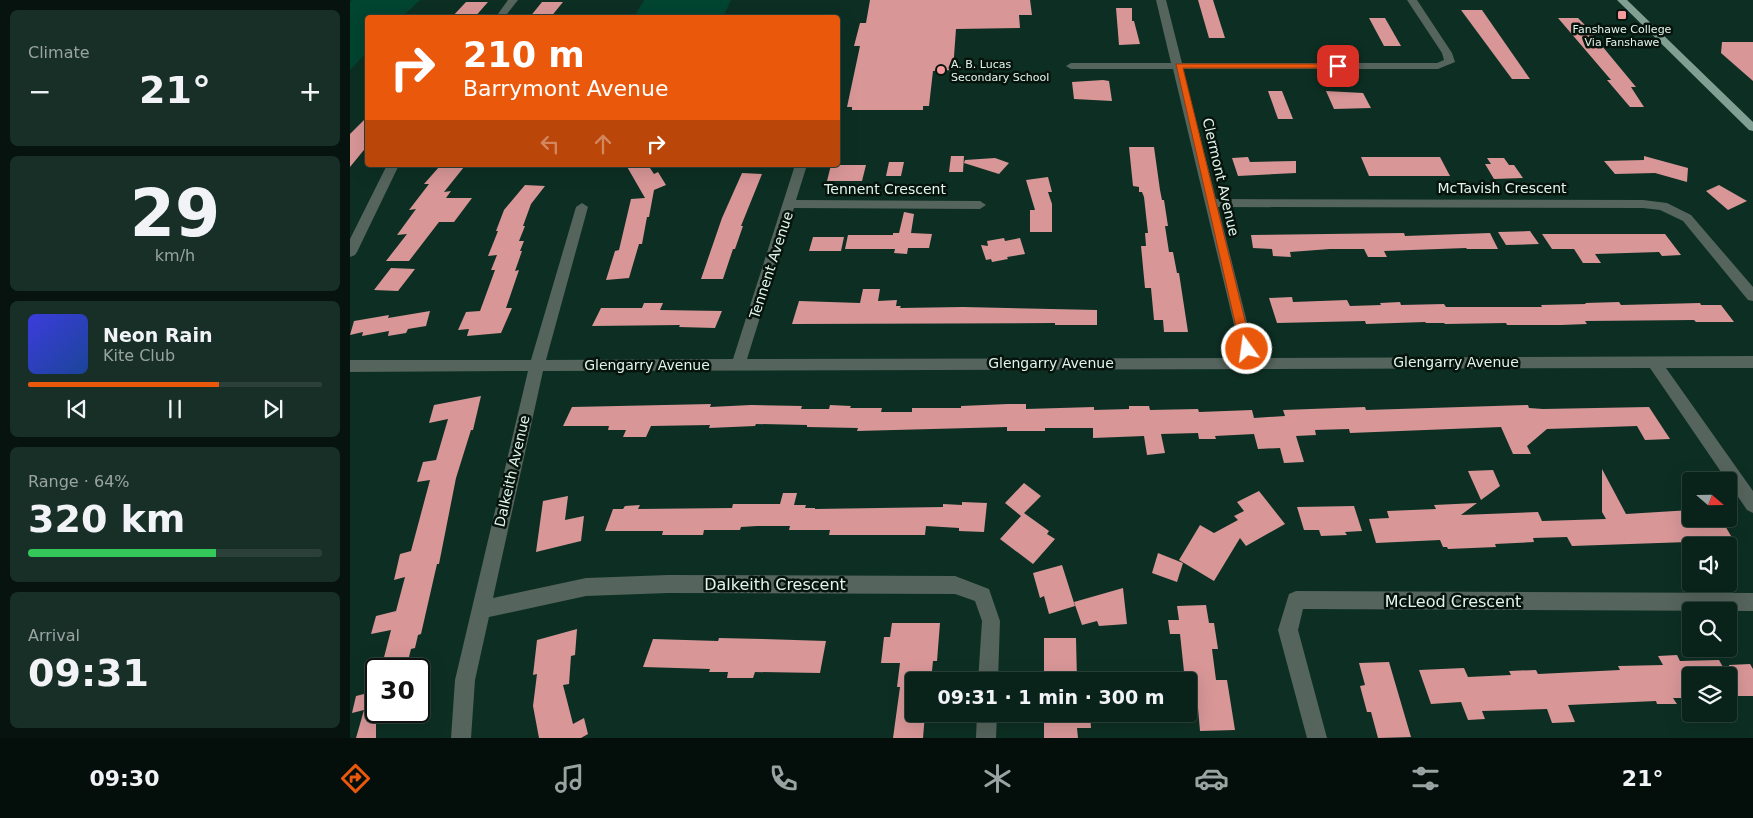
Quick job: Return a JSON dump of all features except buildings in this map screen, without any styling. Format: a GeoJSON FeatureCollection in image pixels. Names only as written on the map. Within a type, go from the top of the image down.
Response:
{"type":"FeatureCollection","features":[{"type":"Feature","properties":{"kind":"main road"},"geometry":{"type":"LineString","coordinates":[[1622,0],[1753,128]]}},
{"type":"Feature","properties":{"kind":"street"},"geometry":{"type":"LineString","coordinates":[[501,15],[512,0]]}},
{"type":"Feature","properties":{"kind":"street","name":"Clermont Avenue"},"geometry":{"type":"LineString","coordinates":[[1161,0],[1179,66],[1250,362]]}},
{"type":"Feature","properties":{"kind":"street"},"geometry":{"type":"LineString","coordinates":[[1071,66],[1438,66],[1450,62],[1447,53],[1412,0]]}},
{"type":"Feature","properties":{"kind":"street"},"geometry":{"type":"LineString","coordinates":[[350,252],[392,167]]}},
{"type":"Feature","properties":{"kind":"street","name":"Tennent Avenue"},"geometry":{"type":"LineString","coordinates":[[738,364],[800,167]]}},
{"type":"Feature","properties":{"kind":"street","name":"McTavish Crescent"},"geometry":{"type":"LineString","coordinates":[[1211,203],[1643,204],[1663,206],[1688,218],[1753,296]]}},
{"type":"Feature","properties":{"kind":"street","name":"Tennent Crescent"},"geometry":{"type":"LineString","coordinates":[[790,204],[980,205]]}},
{"type":"Feature","properties":{"kind":"street","name":"Dalkeith Avenue"},"geometry":{"type":"LineString","coordinates":[[461,738],[465,680],[537,365],[582,208]]}},
{"type":"Feature","properties":{"kind":"street"},"geometry":{"type":"LineString","coordinates":[[1654,362],[1753,505]]}},
{"type":"Feature","properties":{"kind":"street","name":"Glengarry Avenue"},"geometry":{"type":"LineString","coordinates":[[350,366],[1753,362]]}},
{"type":"Feature","properties":{"kind":"street","name":"Dalkeith Crescent"},"geometry":{"type":"LineString","coordinates":[[481,610],[586,587],[668,584],[955,585],[982,595],[991,621],[988,672]]}},
{"type":"Feature","properties":{"kind":"street","name":"McLeod Crescent"},"geometry":{"type":"LineString","coordinates":[[1318,738],[1288,630],[1296,600],[1753,602]]}},
{"type":"Feature","properties":{"kind":"street"},"geometry":{"type":"LineString","coordinates":[[986,738],[987,722]]}},
{"type":"Feature","properties":{"kind":"green space"},"geometry":{"type":"Polygon","coordinates":[[[352,0],[420,0],[404,15],[365,15],[365,54],[350,70],[350,2],[352,0]]]}},
{"type":"Feature","properties":{"kind":"green space"},"geometry":{"type":"Polygon","coordinates":[[[644,0],[731,0],[724,15],[635,15],[644,0]]]}},
{"type":"Feature","properties":{"kind":"place","name":"Fanshawe College Via Fanshawe"},"geometry":{"type":"Point","coordinates":[1622,15]}},
{"type":"Feature","properties":{"kind":"place","name":"A. B. Lucas Secondary School"},"geometry":{"type":"Point","coordinates":[941,70]}},
{"type":"Feature","properties":{"kind":"route"},"geometry":{"type":"LineString","coordinates":[[1247,349],[1179,66],[1338,66]]}}]}
